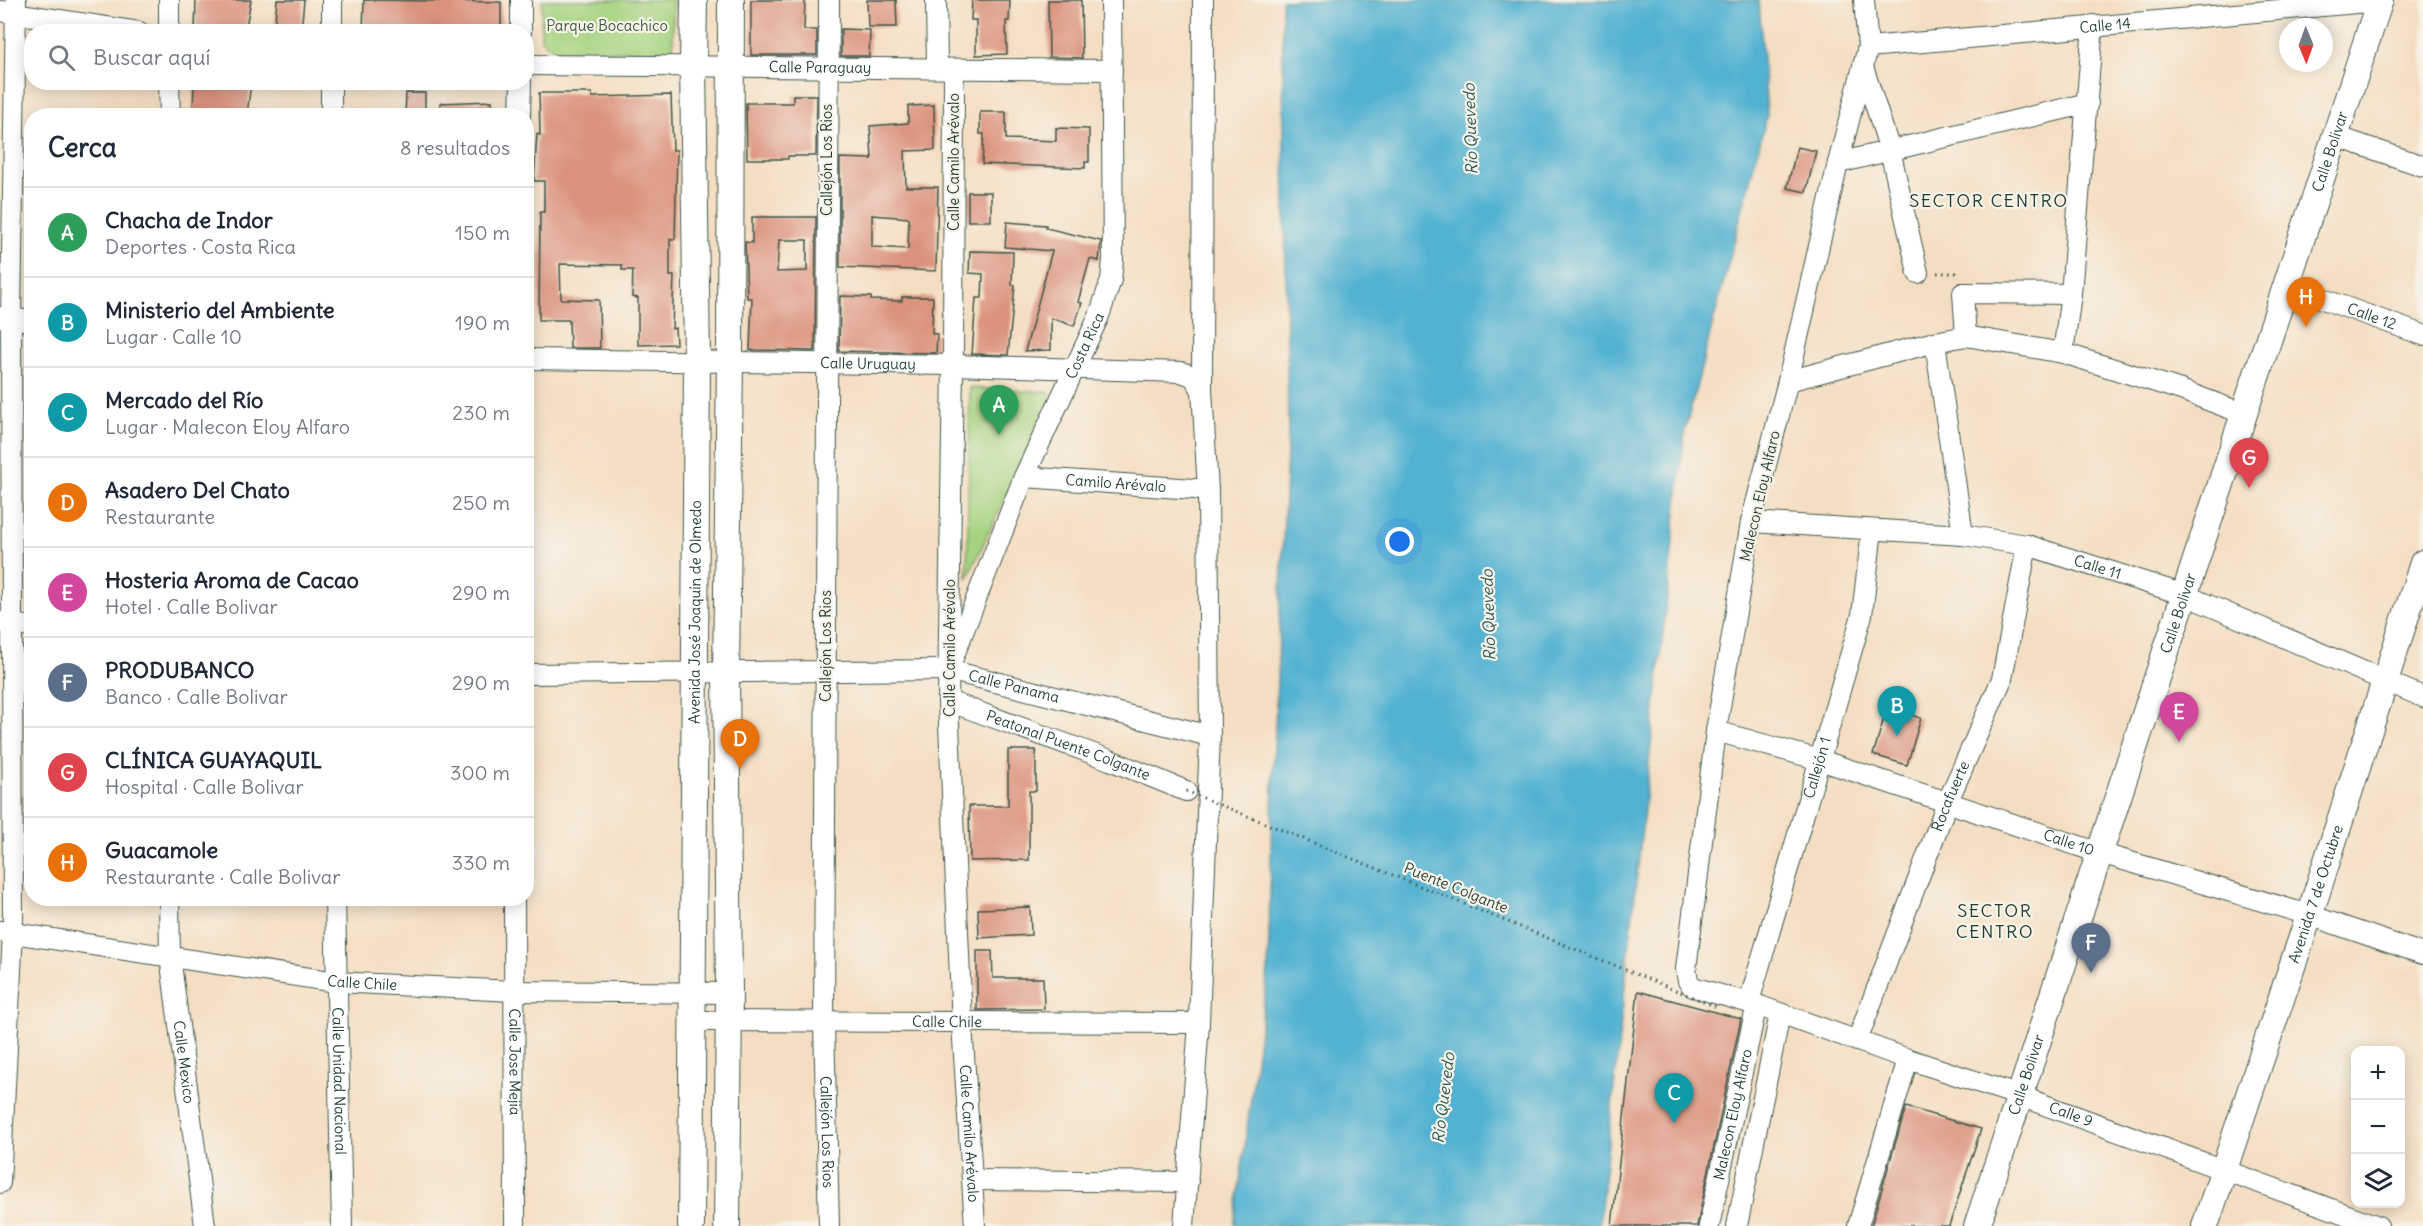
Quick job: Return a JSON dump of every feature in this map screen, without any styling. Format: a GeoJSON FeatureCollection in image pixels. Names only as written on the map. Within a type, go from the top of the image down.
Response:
{"type":"FeatureCollection","features":[{"type":"Feature","properties":{"kind":"main road","name":"Avenida José Joaquín de Olmedo"},"geometry":{"type":"LineString","coordinates":[[691,1226],[697,361],[694,0]]}},
{"type":"Feature","properties":{"kind":"main road"},"geometry":{"type":"LineString","coordinates":[[726,1226],[729,993],[726,672],[731,0]]}},
{"type":"Feature","properties":{"kind":"main road","name":"Calle Bolivar"},"geometry":{"type":"LineString","coordinates":[[1977,1226],[2379,0]]}},
{"type":"Feature","properties":{"kind":"main road","name":"Avenida 7 de Octubre"},"geometry":{"type":"LineString","coordinates":[[2205,1226],[2423,563]]}},
{"type":"Feature","properties":{"kind":"street"},"geometry":{"type":"LineString","coordinates":[[169,0],[169,24]]}},
{"type":"Feature","properties":{"kind":"street"},"geometry":{"type":"LineString","coordinates":[[332,0],[332,24]]}},
{"type":"Feature","properties":{"kind":"street"},"geometry":{"type":"LineString","coordinates":[[521,0],[521,24]]}},
{"type":"Feature","properties":{"kind":"street","name":"Callejón Los Rios"},"geometry":{"type":"LineString","coordinates":[[829,0],[824,1023],[829,1226]]}},
{"type":"Feature","properties":{"kind":"street","name":"Calle Camilo Arévalo"},"geometry":{"type":"LineString","coordinates":[[936,0],[945,68],[953,365],[948,701],[962,1024],[975,1226]]}},
{"type":"Feature","properties":{"kind":"street","name":"Costa Rica"},"geometry":{"type":"LineString","coordinates":[[948,670],[1024,477],[1099,316],[1113,270],[1111,0]]}},
{"type":"Feature","properties":{"kind":"street"},"geometry":{"type":"LineString","coordinates":[[1184,1226],[1199,1023],[1210,736],[1208,490],[1202,390],[1203,0]]}},
{"type":"Feature","properties":{"kind":"street"},"geometry":{"type":"LineString","coordinates":[[1864,0],[1865,56],[1890,150],[1918,273]]}},
{"type":"Feature","properties":{"kind":"street","name":"Calle 14"},"geometry":{"type":"LineString","coordinates":[[1865,56],[2093,25],[2379,0]]}},
{"type":"Feature","properties":{"kind":"street"},"geometry":{"type":"LineString","coordinates":[[0,1183],[6,932],[5,317],[11,8],[97,24]]}},
{"type":"Feature","properties":{"kind":"street"},"geometry":{"type":"LineString","coordinates":[[2063,353],[2071,294],[2093,25]]}},
{"type":"Feature","properties":{"kind":"street","name":"Malecon Eloy Alfaro"},"geometry":{"type":"LineString","coordinates":[[1693,987],[1688,981],[1686,969],[1716,731],[1751,522],[1788,381],[1838,162],[1865,56]]}},
{"type":"Feature","properties":{"kind":"street","name":"Calle Paraguay"},"geometry":{"type":"LineString","coordinates":[[534,65],[1112,70]]}},
{"type":"Feature","properties":{"kind":"street"},"geometry":{"type":"LineString","coordinates":[[169,90],[170,108]]}},
{"type":"Feature","properties":{"kind":"street"},"geometry":{"type":"LineString","coordinates":[[331,90],[331,108]]}},
{"type":"Feature","properties":{"kind":"street"},"geometry":{"type":"LineString","coordinates":[[520,108],[521,90]]}},
{"type":"Feature","properties":{"kind":"street"},"geometry":{"type":"LineString","coordinates":[[1838,162],[2088,103]]}},
{"type":"Feature","properties":{"kind":"street"},"geometry":{"type":"LineString","coordinates":[[2336,136],[2423,166]]}},
{"type":"Feature","properties":{"kind":"street","name":"Calle 12"},"geometry":{"type":"LineString","coordinates":[[2287,286],[2423,335]]}},
{"type":"Feature","properties":{"kind":"street"},"geometry":{"type":"LineString","coordinates":[[1966,336],[1963,293],[2071,294]]}},
{"type":"Feature","properties":{"kind":"street"},"geometry":{"type":"LineString","coordinates":[[5,317],[24,320]]}},
{"type":"Feature","properties":{"kind":"street"},"geometry":{"type":"LineString","coordinates":[[1788,381],[1966,336],[2063,353],[2181,390],[2244,414]]}},
{"type":"Feature","properties":{"kind":"street"},"geometry":{"type":"LineString","coordinates":[[1935,342],[1963,535]]}},
{"type":"Feature","properties":{"kind":"street","name":"Calle Uruguay"},"geometry":{"type":"LineString","coordinates":[[534,359],[953,365],[1186,372],[1196,378],[1202,390]]}},
{"type":"Feature","properties":{"kind":"street","name":"Camilo Arévalo"},"geometry":{"type":"LineString","coordinates":[[1024,477],[1208,490]]}},
{"type":"Feature","properties":{"kind":"street","name":"Calle 11"},"geometry":{"type":"LineString","coordinates":[[1751,522],[1963,535],[2027,545],[2185,595],[2423,697]]}},
{"type":"Feature","properties":{"kind":"street","name":"Callejón 1"},"geometry":{"type":"LineString","coordinates":[[1754,1004],[1862,615],[1872,530]]}},
{"type":"Feature","properties":{"kind":"street","name":"Rocafuerte"},"geometry":{"type":"LineString","coordinates":[[1857,1041],[1947,803],[2002,679],[2027,545]]}},
{"type":"Feature","properties":{"kind":"street"},"geometry":{"type":"LineString","coordinates":[[6,622],[24,625]]}},
{"type":"Feature","properties":{"kind":"street","name":"Calle Panama"},"geometry":{"type":"LineString","coordinates":[[534,674],[948,670],[1210,736]]}},
{"type":"Feature","properties":{"kind":"street","name":"Peatonal Puente Colgante"},"geometry":{"type":"LineString","coordinates":[[948,701],[1110,760],[1186,791]]}},
{"type":"Feature","properties":{"kind":"street","name":"Calle 10"},"geometry":{"type":"LineString","coordinates":[[1716,731],[1820,760],[2100,853],[2309,915],[2423,954]]}},
{"type":"Feature","properties":{"kind":"street","name":"Calle Mexico"},"geometry":{"type":"LineString","coordinates":[[169,906],[170,956],[205,1226]]}},
{"type":"Feature","properties":{"kind":"street","name":"Calle Unidad Nacional"},"geometry":{"type":"LineString","coordinates":[[335,906],[342,1226]]}},
{"type":"Feature","properties":{"kind":"street","name":"Calle Jose Mejia"},"geometry":{"type":"LineString","coordinates":[[514,906],[515,1226]]}},
{"type":"Feature","properties":{"kind":"street","name":"Calle Chile"},"geometry":{"type":"LineString","coordinates":[[6,932],[336,982],[513,991],[729,993]]}},
{"type":"Feature","properties":{"kind":"street","name":"Calle 9"},"geometry":{"type":"LineString","coordinates":[[1693,987],[1754,1004],[2020,1096],[2378,1226]]}},
{"type":"Feature","properties":{"kind":"street","name":"Malecon Eloy Alfaro"},"geometry":{"type":"LineString","coordinates":[[1714,1225],[1754,1017],[1754,1004]]}},
{"type":"Feature","properties":{"kind":"street","name":"Malecon Eloy Alfaro"},"geometry":{"type":"LineString","coordinates":[[1737,1226],[1780,1014]]}},
{"type":"Feature","properties":{"kind":"street","name":"Calle Chile"},"geometry":{"type":"LineString","coordinates":[[693,1022],[1199,1023]]}},
{"type":"Feature","properties":{"kind":"street"},"geometry":{"type":"LineString","coordinates":[[1858,1226],[1908,1059]]}},
{"type":"Feature","properties":{"kind":"street"},"geometry":{"type":"LineString","coordinates":[[973,1180],[1188,1182]]}},
{"type":"Feature","properties":{"kind":"path"},"geometry":{"type":"LineString","coordinates":[[1918,273],[1956,273],[1963,293]]}},
{"type":"Feature","properties":{"kind":"path","name":"Puente Colgante"},"geometry":{"type":"LineString","coordinates":[[1186,791],[1717,1007]]}},
{"type":"Feature","properties":{"kind":"green space","name":"Parque Bocachico"},"geometry":{"type":"Polygon","coordinates":[[[542,0],[673,0],[673,47],[668,52],[554,51],[541,39],[542,0]]]}},
{"type":"Feature","properties":{"kind":"green space"},"geometry":{"type":"Polygon","coordinates":[[[970,388],[1049,392],[1052,398],[967,579],[970,388]]]}},
{"type":"Feature","properties":{"kind":"water","name":"Río Quevedo"},"geometry":{"type":"Polygon","coordinates":[[[1282,0],[1759,0],[1767,115],[1685,430],[1599,1226],[1234,1226],[1268,970],[1273,774],[1288,426],[1282,0]]]}},
{"type":"Feature","properties":{"kind":"building"},"geometry":{"type":"Polygon","coordinates":[[[196,0],[251,0],[246,24],[195,24],[196,0]]]}},
{"type":"Feature","properties":{"kind":"building"},"geometry":{"type":"Polygon","coordinates":[[[277,0],[304,0],[302,24],[275,24],[277,0]]]}},
{"type":"Feature","properties":{"kind":"building"},"geometry":{"type":"Polygon","coordinates":[[[364,0],[501,2],[501,24],[363,24],[364,0]]]}},
{"type":"Feature","properties":{"kind":"building"},"geometry":{"type":"Polygon","coordinates":[[[751,0],[805,0],[804,30],[817,30],[817,55],[751,55],[751,0]]]}},
{"type":"Feature","properties":{"kind":"building"},"geometry":{"type":"Polygon","coordinates":[[[867,0],[896,0],[897,27],[868,27],[867,0]]]}},
{"type":"Feature","properties":{"kind":"building"},"geometry":{"type":"Polygon","coordinates":[[[972,0],[1010,0],[1009,21],[1006,21],[1007,54],[976,55],[976,20],[971,20],[972,0]]]}},
{"type":"Feature","properties":{"kind":"building"},"geometry":{"type":"Polygon","coordinates":[[[1048,0],[1081,0],[1082,58],[1049,57],[1048,0]]]}},
{"type":"Feature","properties":{"kind":"building"},"geometry":{"type":"Polygon","coordinates":[[[841,29],[870,30],[869,56],[841,56],[841,29]]]}},
{"type":"Feature","properties":{"kind":"building"},"geometry":{"type":"Polygon","coordinates":[[[194,90],[250,90],[248,108],[193,108],[194,90]]]}},
{"type":"Feature","properties":{"kind":"building"},"geometry":{"type":"Polygon","coordinates":[[[406,93],[425,93],[425,108],[405,108],[406,93]]]}},
{"type":"Feature","properties":{"kind":"building"},"geometry":{"type":"Polygon","coordinates":[[[539,93],[592,93],[592,97],[671,95],[673,150],[677,150],[675,239],[670,239],[670,276],[674,276],[672,329],[675,328],[676,344],[638,345],[638,298],[632,297],[633,270],[622,270],[622,265],[560,264],[561,299],[599,300],[600,348],[570,348],[569,320],[539,320],[540,212],[544,212],[544,181],[534,181],[537,134],[540,135],[539,93]]]}},
{"type":"Feature","properties":{"kind":"building"},"geometry":{"type":"Polygon","coordinates":[[[793,95],[817,95],[816,156],[747,159],[746,103],[793,103],[793,95]]]}},
{"type":"Feature","properties":{"kind":"building"},"geometry":{"type":"Polygon","coordinates":[[[492,101],[492,108],[440,108],[440,103],[492,101]]]}},
{"type":"Feature","properties":{"kind":"building"},"geometry":{"type":"Polygon","coordinates":[[[934,105],[935,150],[905,151],[906,187],[938,187],[936,271],[840,267],[840,158],[872,159],[870,126],[908,123],[908,106],[934,105]],[[872,215],[872,247],[908,249],[909,218],[872,215]]]}},
{"type":"Feature","properties":{"kind":"building"},"geometry":{"type":"Polygon","coordinates":[[[980,112],[1006,112],[1006,139],[1056,141],[1056,128],[1089,129],[1089,162],[1085,162],[1085,168],[982,164],[984,134],[980,134],[980,112]]]}},
{"type":"Feature","properties":{"kind":"building"},"geometry":{"type":"Polygon","coordinates":[[[1797,147],[1816,151],[1806,192],[1787,188],[1797,147]]]}},
{"type":"Feature","properties":{"kind":"building"},"geometry":{"type":"Polygon","coordinates":[[[968,192],[991,192],[991,221],[968,221],[968,192]]]}},
{"type":"Feature","properties":{"kind":"building"},"geometry":{"type":"Polygon","coordinates":[[[752,217],[816,217],[815,351],[750,350],[752,298],[747,298],[745,242],[752,243],[752,217]],[[779,240],[777,272],[807,271],[807,240],[779,240]]]}},
{"type":"Feature","properties":{"kind":"building"},"geometry":{"type":"Polygon","coordinates":[[[1007,222],[1046,225],[1046,228],[1101,241],[1099,261],[1090,259],[1078,302],[1082,303],[1074,326],[1051,318],[1051,350],[1025,351],[1052,251],[1005,247],[1007,222]]]}},
{"type":"Feature","properties":{"kind":"building"},"geometry":{"type":"Polygon","coordinates":[[[970,251],[1013,252],[1012,285],[1015,285],[1008,355],[972,354],[976,298],[982,298],[983,274],[969,273],[970,251]]]}},
{"type":"Feature","properties":{"kind":"building"},"geometry":{"type":"Polygon","coordinates":[[[840,296],[902,301],[902,297],[933,297],[932,334],[937,334],[936,353],[839,351],[840,296]]]}},
{"type":"Feature","properties":{"kind":"building"},"geometry":{"type":"Polygon","coordinates":[[[1887,708],[1921,718],[1907,765],[1873,755],[1887,708]]]}},
{"type":"Feature","properties":{"kind":"building"},"geometry":{"type":"Polygon","coordinates":[[[1008,750],[1036,750],[1036,791],[1029,791],[1029,860],[970,861],[969,806],[1008,806],[1008,750]]]}},
{"type":"Feature","properties":{"kind":"building"},"geometry":{"type":"Polygon","coordinates":[[[1030,907],[1031,935],[979,938],[978,909],[1030,907]]]}},
{"type":"Feature","properties":{"kind":"building"},"geometry":{"type":"Polygon","coordinates":[[[977,951],[992,951],[993,978],[1043,978],[1044,1009],[977,1010],[977,951]]]}},
{"type":"Feature","properties":{"kind":"building"},"geometry":{"type":"Polygon","coordinates":[[[1638,991],[1741,1019],[1697,1226],[1612,1226],[1638,991]]]}},
{"type":"Feature","properties":{"kind":"building"},"geometry":{"type":"Polygon","coordinates":[[[1906,1107],[1981,1129],[1949,1226],[1871,1226],[1906,1107]]]}},
{"type":"Feature","properties":{"kind":"place","name":"Guacamole"},"geometry":{"type":"Point","coordinates":[2306,327]}},
{"type":"Feature","properties":{"kind":"place","name":"Chacha de Indor"},"geometry":{"type":"Point","coordinates":[999,435]}},
{"type":"Feature","properties":{"kind":"place","name":"CLÍNICA GUAYAQUIL"},"geometry":{"type":"Point","coordinates":[2249,488]}},
{"type":"Feature","properties":{"kind":"place","name":"Ministerio del Ambiente"},"geometry":{"type":"Point","coordinates":[1897,736]}},
{"type":"Feature","properties":{"kind":"place","name":"Hosteria Aroma de Cacao"},"geometry":{"type":"Point","coordinates":[2179,742]}},
{"type":"Feature","properties":{"kind":"place","name":"Asadero Del Chato"},"geometry":{"type":"Point","coordinates":[740,769]}},
{"type":"Feature","properties":{"kind":"place","name":"PRODUBANCO"},"geometry":{"type":"Point","coordinates":[2091,973]}},
{"type":"Feature","properties":{"kind":"place","name":"Mercado del Río"},"geometry":{"type":"Point","coordinates":[1674,1123]}},
{"type":"Feature","properties":{"kind":"district","name":"SECTOR CENTRO"},"geometry":{"type":"Point","coordinates":[1989,201]}},
{"type":"Feature","properties":{"kind":"district","name":"SECTOR CENTRO"},"geometry":{"type":"Point","coordinates":[1995,921]}}]}
